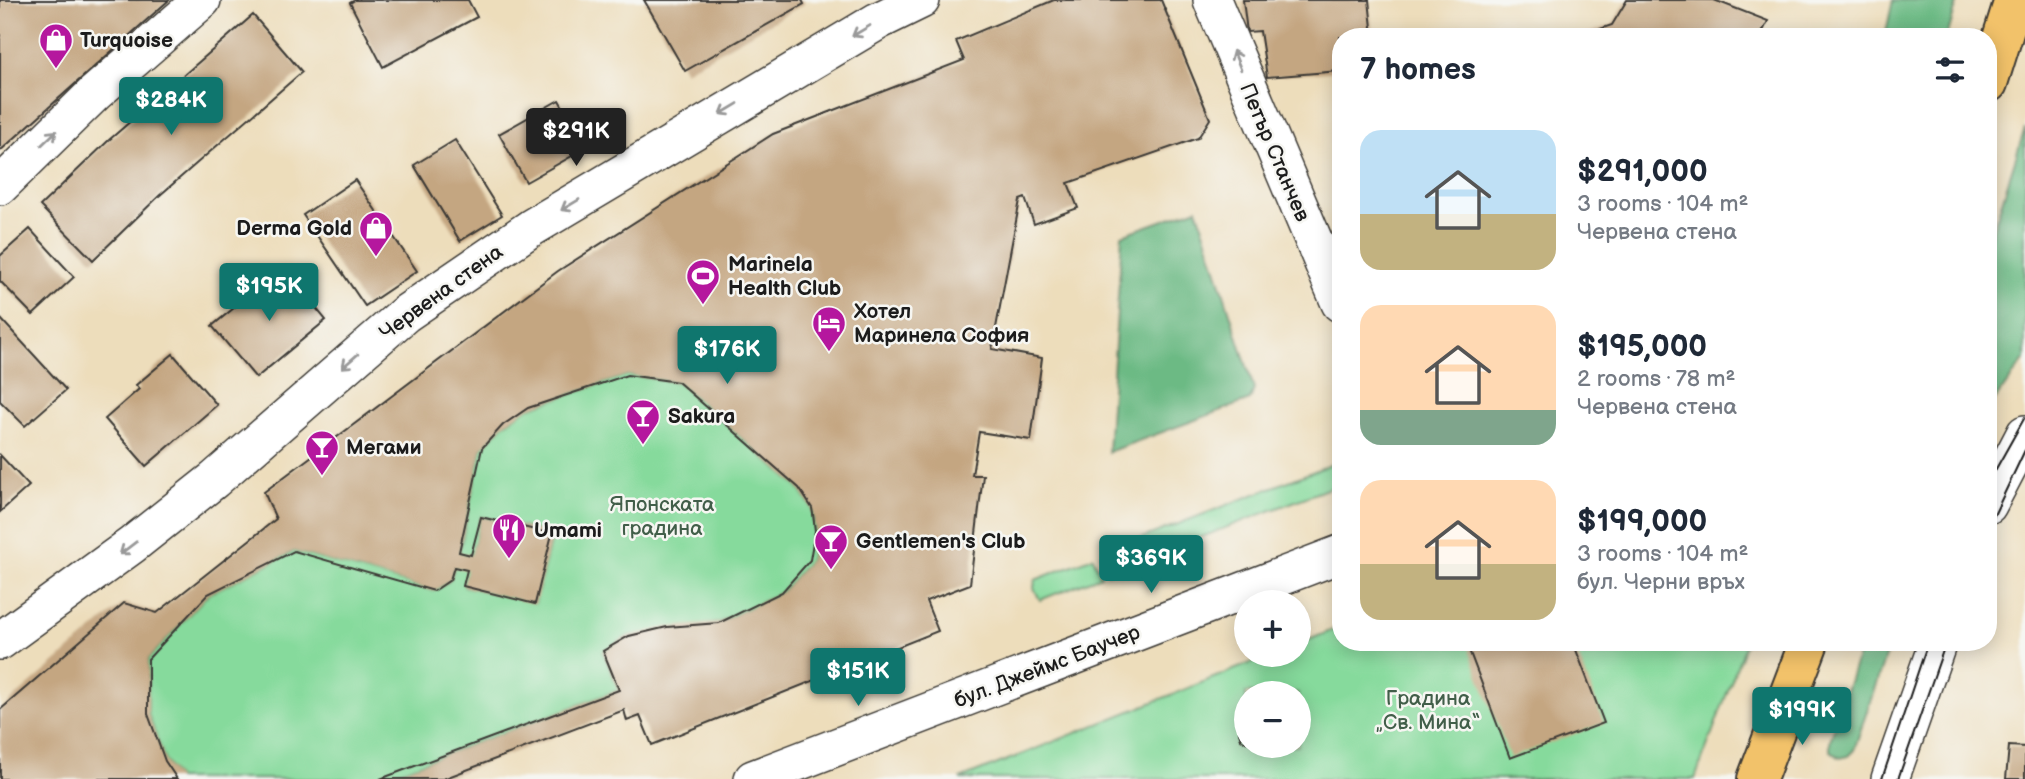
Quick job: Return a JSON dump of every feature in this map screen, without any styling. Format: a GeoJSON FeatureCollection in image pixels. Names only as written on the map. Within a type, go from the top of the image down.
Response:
{"type":"FeatureCollection","features":[{"type":"Feature","properties":{"kind":"main road"},"geometry":{"type":"LineString","coordinates":[[1997,54],[2014,0]]}},
{"type":"Feature","properties":{"kind":"main road"},"geometry":{"type":"LineString","coordinates":[[1758,779],[1806,651]]}},
{"type":"Feature","properties":{"kind":"street"},"geometry":{"type":"LineString","coordinates":[[0,186],[95,93],[202,0]]}},
{"type":"Feature","properties":{"kind":"street","name":"Червена стена"},"geometry":{"type":"LineString","coordinates":[[0,640],[132,545],[214,480],[405,314],[531,228],[878,21],[922,0]]}},
{"type":"Feature","properties":{"kind":"street","name":"Петър Станчев"},"geometry":{"type":"LineString","coordinates":[[1212,0],[1332,284]]}},
{"type":"Feature","properties":{"kind":"street"},"geometry":{"type":"LineString","coordinates":[[1997,488],[2025,434]]}},
{"type":"Feature","properties":{"kind":"street","name":"бул. Джеймс Баучер"},"geometry":{"type":"LineString","coordinates":[[753,779],[1332,557]]}},
{"type":"Feature","properties":{"kind":"street"},"geometry":{"type":"LineString","coordinates":[[1890,779],[1934,651]]}},
{"type":"Feature","properties":{"kind":"green space"},"geometry":{"type":"Polygon","coordinates":[[[1893,0],[1958,0],[1950,28],[1887,28],[1893,0]]]}},
{"type":"Feature","properties":{"kind":"green space"},"geometry":{"type":"Polygon","coordinates":[[[2025,128],[2025,359],[1997,398],[1997,217],[2025,128]]]}},
{"type":"Feature","properties":{"kind":"green space"},"geometry":{"type":"Polygon","coordinates":[[[1197,208],[1254,389],[1250,400],[1108,452],[1122,235],[1197,208]]]}},
{"type":"Feature","properties":{"kind":"green space","name":"Японската градина"},"geometry":{"type":"Polygon","coordinates":[[[627,375],[678,382],[799,488],[812,508],[815,531],[810,560],[782,592],[719,623],[629,636],[603,652],[619,690],[379,779],[177,779],[165,761],[148,714],[148,659],[208,594],[294,551],[434,591],[450,580],[461,544],[482,448],[503,425],[528,408],[627,375]],[[481,517],[464,586],[535,603],[552,534],[481,517]]]}},
{"type":"Feature","properties":{"kind":"green space"},"geometry":{"type":"Polygon","coordinates":[[[1332,464],[1332,487],[1108,573],[1101,554],[1332,464]]]}},
{"type":"Feature","properties":{"kind":"green space"},"geometry":{"type":"Polygon","coordinates":[[[1093,557],[1101,576],[1040,600],[1034,588],[1035,580],[1093,557]]]}},
{"type":"Feature","properties":{"kind":"green space","name":"Градина „Св. Мина“"},"geometry":{"type":"Polygon","coordinates":[[[1332,630],[1332,651],[1743,651],[1695,779],[960,779],[1241,667],[1311,667],[1311,639],[1332,630]]]}},
{"type":"Feature","properties":{"kind":"green space"},"geometry":{"type":"Polygon","coordinates":[[[1859,651],[1887,651],[1854,750],[1848,756],[1840,758],[1830,750],[1830,741],[1859,651]]]}},
{"type":"Feature","properties":{"kind":"building"},"geometry":{"type":"Polygon","coordinates":[[[0,0],[169,0],[0,151],[0,0]]]}},
{"type":"Feature","properties":{"kind":"building"},"geometry":{"type":"Polygon","coordinates":[[[355,0],[468,0],[477,17],[383,67],[350,3],[355,0]]]}},
{"type":"Feature","properties":{"kind":"building"},"geometry":{"type":"Polygon","coordinates":[[[644,0],[802,0],[804,4],[685,71],[644,0]]]}},
{"type":"Feature","properties":{"kind":"building"},"geometry":{"type":"Polygon","coordinates":[[[1054,0],[1161,0],[1210,119],[1198,138],[1068,183],[1078,208],[1034,224],[1025,198],[1020,200],[992,349],[1042,358],[1031,440],[979,432],[972,475],[983,475],[970,584],[926,601],[938,631],[652,745],[640,716],[627,721],[624,710],[443,779],[380,779],[619,690],[603,651],[629,636],[667,627],[719,623],[782,592],[810,560],[815,531],[813,514],[799,488],[678,382],[627,375],[528,408],[503,425],[482,448],[459,552],[471,555],[481,517],[552,534],[535,604],[463,586],[467,570],[454,567],[450,580],[434,591],[294,551],[208,594],[148,659],[148,714],[165,761],[177,779],[0,779],[0,710],[124,603],[157,613],[276,519],[264,492],[558,271],[773,134],[964,60],[956,41],[1054,0]]]}},
{"type":"Feature","properties":{"kind":"building"},"geometry":{"type":"Polygon","coordinates":[[[1243,0],[1369,0],[1372,28],[1332,28],[1332,72],[1267,77],[1260,31],[1247,32],[1243,0]]]}},
{"type":"Feature","properties":{"kind":"building"},"geometry":{"type":"Polygon","coordinates":[[[1627,0],[1714,0],[1768,21],[1764,28],[1603,28],[1612,25],[1627,0]]]}},
{"type":"Feature","properties":{"kind":"building"},"geometry":{"type":"Polygon","coordinates":[[[253,15],[302,72],[159,196],[93,260],[40,206],[109,140],[253,15]]]}},
{"type":"Feature","properties":{"kind":"building"},"geometry":{"type":"Polygon","coordinates":[[[559,100],[586,148],[526,182],[499,134],[559,100]]]}},
{"type":"Feature","properties":{"kind":"building"},"geometry":{"type":"Polygon","coordinates":[[[455,140],[502,215],[460,241],[414,165],[455,140]]]}},
{"type":"Feature","properties":{"kind":"building"},"geometry":{"type":"Polygon","coordinates":[[[355,180],[417,271],[365,306],[303,215],[355,180]]]}},
{"type":"Feature","properties":{"kind":"building"},"geometry":{"type":"Polygon","coordinates":[[[30,229],[74,277],[33,315],[0,281],[0,256],[30,229]]]}},
{"type":"Feature","properties":{"kind":"building"},"geometry":{"type":"Polygon","coordinates":[[[283,268],[326,320],[256,378],[212,326],[283,268]]]}},
{"type":"Feature","properties":{"kind":"building"},"geometry":{"type":"Polygon","coordinates":[[[0,318],[66,390],[25,426],[0,401],[0,318]]]}},
{"type":"Feature","properties":{"kind":"building"},"geometry":{"type":"Polygon","coordinates":[[[173,354],[217,405],[146,466],[105,419],[139,389],[136,385],[173,354]]]}},
{"type":"Feature","properties":{"kind":"building"},"geometry":{"type":"Polygon","coordinates":[[[0,455],[29,486],[0,512],[0,455]]]}},
{"type":"Feature","properties":{"kind":"building"},"geometry":{"type":"Polygon","coordinates":[[[1469,651],[1576,651],[1604,723],[1510,758],[1469,651]]]}},
{"type":"Feature","properties":{"kind":"building"},"geometry":{"type":"Polygon","coordinates":[[[2009,746],[2025,747],[2025,779],[2006,779],[2009,746]]]}},
{"type":"Feature","properties":{"kind":"tram line"},"geometry":{"type":"LineString","coordinates":[[1997,467],[2025,417]]}},
{"type":"Feature","properties":{"kind":"tram line"},"geometry":{"type":"LineString","coordinates":[[1997,509],[2025,450]]}},
{"type":"Feature","properties":{"kind":"tram line"},"geometry":{"type":"LineString","coordinates":[[1882,779],[1925,651]]}},
{"type":"Feature","properties":{"kind":"tram line"},"geometry":{"type":"LineString","coordinates":[[1898,779],[1943,651]]}},
{"type":"Feature","properties":{"kind":"place","name":"Turquoise"},"geometry":{"type":"Point","coordinates":[56,70]}},
{"type":"Feature","properties":{"kind":"place","name":"Derma Gold"},"geometry":{"type":"Point","coordinates":[376,258]}},
{"type":"Feature","properties":{"kind":"place","name":"Marinela Health Club"},"geometry":{"type":"Point","coordinates":[703,306]}},
{"type":"Feature","properties":{"kind":"place","name":"Хотел Маринела София"},"geometry":{"type":"Point","coordinates":[829,353]}},
{"type":"Feature","properties":{"kind":"place","name":"Sakura"},"geometry":{"type":"Point","coordinates":[643,446]}},
{"type":"Feature","properties":{"kind":"place","name":"Мегами"},"geometry":{"type":"Point","coordinates":[322,477]}},
{"type":"Feature","properties":{"kind":"place","name":"Umami"},"geometry":{"type":"Point","coordinates":[509,560]}},
{"type":"Feature","properties":{"kind":"place","name":"Gentlemen's Club"},"geometry":{"type":"Point","coordinates":[831,571]}}]}
